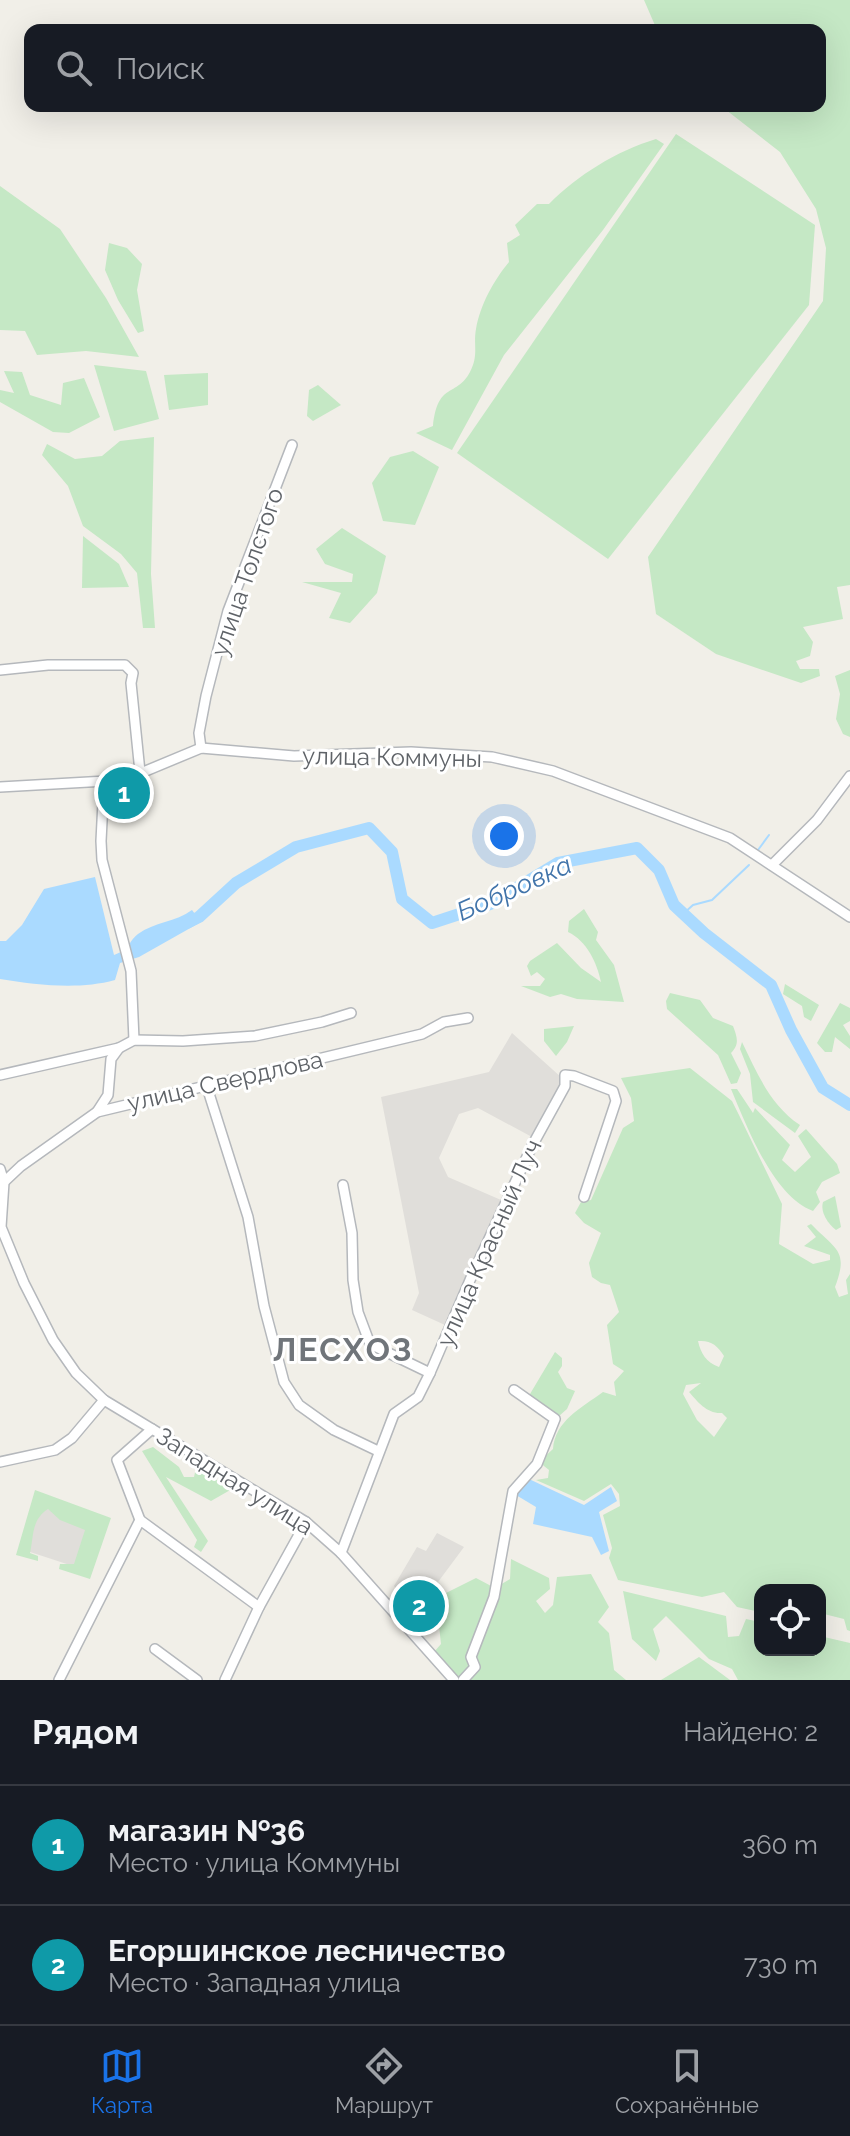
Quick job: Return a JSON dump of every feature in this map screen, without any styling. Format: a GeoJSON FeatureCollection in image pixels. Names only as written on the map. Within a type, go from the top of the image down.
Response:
{"type":"FeatureCollection","features":[{"type":"Feature","properties":{"kind":"street","name":"улица Толстого"},"geometry":{"type":"LineString","coordinates":[[201,748],[199,733],[206,696],[228,611],[292,445]]}},
{"type":"Feature","properties":{"kind":"street"},"geometry":{"type":"LineString","coordinates":[[0,670],[48,665],[125,665],[133,673],[131,683],[140,772]]}},
{"type":"Feature","properties":{"kind":"street","name":"улица Коммуны"},"geometry":{"type":"LineString","coordinates":[[0,787],[124,780],[201,748],[294,756],[411,752],[492,757],[522,763],[600,788],[730,838],[850,917]]}},
{"type":"Feature","properties":{"kind":"street"},"geometry":{"type":"LineString","coordinates":[[772,865],[817,820],[850,776]]}},
{"type":"Feature","properties":{"kind":"street"},"geometry":{"type":"LineString","coordinates":[[104,782],[102,860],[131,971],[134,1040]]}},
{"type":"Feature","properties":{"kind":"street"},"geometry":{"type":"LineString","coordinates":[[0,1076],[119,1048],[134,1040],[183,1041],[255,1036],[351,1013]]}},
{"type":"Feature","properties":{"kind":"street","name":"улица Свердлова"},"geometry":{"type":"LineString","coordinates":[[2,1182],[97,1112],[422,1034],[444,1022],[468,1018]]}},
{"type":"Feature","properties":{"kind":"street"},"geometry":{"type":"LineString","coordinates":[[97,1112],[108,1095],[111,1059],[119,1048]]}},
{"type":"Feature","properties":{"kind":"street","name":"улица Красный Луч"},"geometry":{"type":"LineString","coordinates":[[341,1553],[394,1414],[418,1397],[532,1146],[565,1086],[565,1075],[613,1091],[616,1101],[584,1197]]}},
{"type":"Feature","properties":{"kind":"street"},"geometry":{"type":"LineString","coordinates":[[206,1084],[248,1217],[264,1306],[284,1382],[299,1405],[334,1430],[378,1451]]}},
{"type":"Feature","properties":{"kind":"street"},"geometry":{"type":"LineString","coordinates":[[0,1169],[2,1182]]}},
{"type":"Feature","properties":{"kind":"street","name":"Западная улица"},"geometry":{"type":"LineString","coordinates":[[2,1182],[1,1227],[24,1283],[53,1340],[76,1373],[104,1400],[306,1522],[341,1553],[454,1680]]}},
{"type":"Feature","properties":{"kind":"street"},"geometry":{"type":"LineString","coordinates":[[343,1185],[352,1233],[353,1280],[358,1312],[370,1344],[430,1373]]}},
{"type":"Feature","properties":{"kind":"street"},"geometry":{"type":"LineString","coordinates":[[463,1680],[475,1667],[471,1657],[494,1597],[513,1491],[537,1464],[555,1419],[514,1390]]}},
{"type":"Feature","properties":{"kind":"street"},"geometry":{"type":"LineString","coordinates":[[0,1462],[55,1450],[72,1438],[104,1400]]}},
{"type":"Feature","properties":{"kind":"street"},"geometry":{"type":"LineString","coordinates":[[152,1429],[117,1460],[140,1520],[259,1607]]}},
{"type":"Feature","properties":{"kind":"street"},"geometry":{"type":"LineString","coordinates":[[59,1680],[140,1520]]}},
{"type":"Feature","properties":{"kind":"street"},"geometry":{"type":"LineString","coordinates":[[225,1680],[259,1607],[306,1522]]}},
{"type":"Feature","properties":{"kind":"street"},"geometry":{"type":"LineString","coordinates":[[155,1649],[197,1680]]}},
{"type":"Feature","properties":{"kind":"shaded area"},"geometry":{"type":"Polygon","coordinates":[[[512,1033],[562,1078],[561,1088],[532,1137],[478,1108],[459,1114],[439,1158],[448,1177],[501,1200],[445,1325],[412,1310],[419,1293],[381,1097],[489,1072],[512,1033]]]}},
{"type":"Feature","properties":{"kind":"shaded area"},"geometry":{"type":"Polygon","coordinates":[[[39,1506],[96,1525],[82,1569],[24,1550],[39,1506]]]}},
{"type":"Feature","properties":{"kind":"shaded area"},"geometry":{"type":"Polygon","coordinates":[[[437,1533],[464,1547],[438,1582],[433,1579],[422,1599],[432,1613],[422,1621],[394,1586],[417,1547],[426,1551],[437,1533]]]}},
{"type":"Feature","properties":{"kind":"green space"},"geometry":{"type":"Polygon","coordinates":[[[644,0],[850,0],[850,585],[837,587],[843,619],[803,627],[813,642],[810,656],[796,661],[800,669],[819,669],[820,676],[801,683],[716,654],[656,614],[648,557],[823,301],[826,248],[816,209],[780,152],[729,112],[826,112],[826,24],[654,24],[644,0]]]}},
{"type":"Feature","properties":{"kind":"green space"},"geometry":{"type":"Polygon","coordinates":[[[676,134],[815,225],[809,305],[608,559],[457,453],[676,134]]]}},
{"type":"Feature","properties":{"kind":"green space"},"geometry":{"type":"Polygon","coordinates":[[[656,139],[664,144],[603,230],[504,355],[452,450],[416,433],[433,426],[435,412],[443,396],[465,380],[470,372],[476,329],[484,302],[509,262],[507,243],[520,235],[515,225],[537,204],[549,204],[598,165],[656,139]]]}},
{"type":"Feature","properties":{"kind":"green space"},"geometry":{"type":"Polygon","coordinates":[[[0,186],[60,229],[106,298],[139,357],[86,351],[37,355],[25,331],[0,330],[0,186]]]}},
{"type":"Feature","properties":{"kind":"green space"},"geometry":{"type":"Polygon","coordinates":[[[109,243],[127,248],[142,264],[137,290],[144,331],[138,333],[118,300],[105,270],[109,243]]]}},
{"type":"Feature","properties":{"kind":"green space"},"geometry":{"type":"Polygon","coordinates":[[[94,365],[146,371],[159,419],[114,431],[94,365]]]}},
{"type":"Feature","properties":{"kind":"green space"},"geometry":{"type":"Polygon","coordinates":[[[4,371],[22,372],[30,395],[61,405],[63,383],[84,378],[100,417],[69,433],[53,432],[0,402],[0,390],[14,393],[4,371]]]}},
{"type":"Feature","properties":{"kind":"green space"},"geometry":{"type":"Polygon","coordinates":[[[208,373],[208,405],[169,410],[164,375],[208,373]]]}},
{"type":"Feature","properties":{"kind":"green space"},"geometry":{"type":"Polygon","coordinates":[[[318,385],[341,405],[313,421],[307,416],[309,390],[318,385]]]}},
{"type":"Feature","properties":{"kind":"green space"},"geometry":{"type":"Polygon","coordinates":[[[154,437],[151,574],[155,628],[143,628],[137,573],[121,554],[83,526],[68,486],[42,455],[47,444],[75,459],[102,456],[120,441],[154,437]]]}},
{"type":"Feature","properties":{"kind":"green space"},"geometry":{"type":"Polygon","coordinates":[[[413,451],[439,467],[415,525],[383,521],[372,483],[390,457],[413,451]]]}},
{"type":"Feature","properties":{"kind":"green space"},"geometry":{"type":"Polygon","coordinates":[[[342,528],[386,556],[377,593],[350,623],[329,618],[341,593],[302,582],[352,582],[353,574],[325,564],[316,549],[342,528]]]}},
{"type":"Feature","properties":{"kind":"green space"},"geometry":{"type":"Polygon","coordinates":[[[83,536],[119,564],[129,587],[82,588],[83,536]]]}},
{"type":"Feature","properties":{"kind":"green space"},"geometry":{"type":"Polygon","coordinates":[[[850,670],[850,737],[843,734],[836,719],[840,694],[835,676],[850,670]]]}},
{"type":"Feature","properties":{"kind":"green space"},"geometry":{"type":"Polygon","coordinates":[[[584,909],[598,932],[596,940],[614,965],[624,1002],[577,999],[561,994],[550,997],[521,986],[540,986],[545,979],[537,972],[531,976],[527,966],[557,943],[581,968],[601,982],[590,953],[581,941],[568,932],[569,921],[584,909]]]}},
{"type":"Feature","properties":{"kind":"green space"},"geometry":{"type":"Polygon","coordinates":[[[785,984],[819,1005],[811,1021],[804,1017],[802,1006],[783,994],[785,984]]]}},
{"type":"Feature","properties":{"kind":"green space"},"geometry":{"type":"Polygon","coordinates":[[[670,993],[700,1000],[713,1018],[733,1026],[737,1043],[731,1053],[741,1073],[737,1083],[731,1084],[718,1055],[667,1009],[666,1001],[670,993]]]}},
{"type":"Feature","properties":{"kind":"green space"},"geometry":{"type":"Polygon","coordinates":[[[840,1003],[850,1008],[850,1021],[843,1025],[850,1036],[850,1049],[835,1037],[832,1052],[825,1052],[817,1043],[840,1003]]]}},
{"type":"Feature","properties":{"kind":"green space"},"geometry":{"type":"Polygon","coordinates":[[[574,1026],[556,1056],[544,1041],[544,1029],[574,1026]]]}},
{"type":"Feature","properties":{"kind":"green space"},"geometry":{"type":"Polygon","coordinates":[[[742,1042],[772,1098],[800,1125],[795,1133],[753,1102],[750,1074],[740,1049],[742,1042]]]}},
{"type":"Feature","properties":{"kind":"green space"},"geometry":{"type":"Polygon","coordinates":[[[690,1068],[732,1101],[782,1204],[779,1244],[813,1264],[830,1260],[830,1255],[804,1246],[816,1237],[807,1226],[811,1224],[838,1251],[841,1265],[835,1287],[839,1297],[848,1294],[846,1280],[850,1274],[850,1631],[844,1619],[826,1614],[826,1584],[754,1584],[754,1611],[737,1607],[724,1592],[702,1597],[618,1580],[609,1558],[612,1548],[603,1515],[620,1506],[619,1494],[611,1484],[584,1501],[536,1480],[548,1478],[549,1470],[539,1462],[553,1449],[564,1423],[603,1392],[616,1396],[614,1382],[624,1371],[613,1364],[607,1325],[619,1312],[610,1285],[592,1277],[589,1263],[601,1233],[584,1223],[575,1213],[581,1202],[591,1200],[623,1128],[634,1121],[631,1098],[621,1078],[690,1068]],[[698,1341],[705,1357],[719,1367],[724,1356],[713,1344],[698,1341]],[[701,1383],[686,1385],[683,1394],[697,1420],[714,1437],[727,1418],[722,1413],[707,1409],[689,1392],[701,1383]]]}},
{"type":"Feature","properties":{"kind":"green space"},"geometry":{"type":"Polygon","coordinates":[[[731,1089],[737,1089],[753,1113],[755,1108],[790,1145],[782,1160],[795,1172],[811,1157],[798,1136],[806,1129],[837,1164],[840,1173],[822,1182],[816,1192],[820,1202],[813,1211],[799,1203],[774,1176],[753,1140],[731,1089]]]}},
{"type":"Feature","properties":{"kind":"green space"},"geometry":{"type":"Polygon","coordinates":[[[835,1196],[841,1227],[836,1230],[825,1218],[822,1206],[823,1202],[835,1196]]]}},
{"type":"Feature","properties":{"kind":"green space"},"geometry":{"type":"Polygon","coordinates":[[[555,1352],[562,1358],[558,1372],[567,1388],[575,1391],[567,1409],[559,1416],[530,1401],[530,1394],[555,1352]]]}},
{"type":"Feature","properties":{"kind":"green space"},"geometry":{"type":"Polygon","coordinates":[[[153,1447],[179,1467],[184,1477],[194,1477],[196,1468],[232,1489],[211,1501],[166,1477],[208,1541],[201,1552],[194,1547],[197,1540],[142,1451],[153,1447]]]}},
{"type":"Feature","properties":{"kind":"green space"},"geometry":{"type":"Polygon","coordinates":[[[35,1490],[111,1518],[90,1579],[59,1569],[60,1564],[74,1564],[85,1530],[60,1520],[48,1509],[36,1523],[33,1535],[30,1553],[38,1556],[38,1561],[16,1555],[35,1490]]]}},
{"type":"Feature","properties":{"kind":"green space"},"geometry":{"type":"Polygon","coordinates":[[[511,1559],[549,1578],[550,1589],[536,1601],[545,1613],[553,1605],[557,1577],[591,1574],[609,1607],[598,1622],[609,1633],[614,1670],[626,1680],[458,1680],[434,1652],[441,1644],[436,1598],[476,1578],[495,1588],[510,1579],[511,1559]]]}},
{"type":"Feature","properties":{"kind":"green space"},"geometry":{"type":"Polygon","coordinates":[[[623,1591],[726,1616],[728,1637],[739,1636],[746,1619],[754,1621],[754,1656],[826,1656],[826,1637],[850,1643],[850,1680],[738,1680],[732,1669],[709,1659],[666,1616],[653,1629],[660,1651],[656,1661],[632,1639],[623,1591]]]}},
{"type":"Feature","properties":{"kind":"green space"},"geometry":{"type":"Polygon","coordinates":[[[699,1657],[730,1680],[661,1680],[699,1657]]]}},
{"type":"Feature","properties":{"kind":"water"},"geometry":{"type":"Polygon","coordinates":[[[95,877],[114,955],[124,950],[144,930],[192,910],[201,922],[139,957],[120,963],[115,980],[73,986],[0,979],[0,941],[6,941],[22,925],[44,889],[95,877]]]}},
{"type":"Feature","properties":{"kind":"water"},"geometry":{"type":"Polygon","coordinates":[[[529,1479],[584,1505],[611,1487],[617,1501],[599,1512],[609,1551],[601,1555],[592,1537],[533,1524],[536,1507],[516,1495],[529,1479]]]}},
{"type":"Feature","properties":{"kind":"waterway","name":"Бобровка"},"geometry":{"type":"LineString","coordinates":[[187,923],[199,917],[236,883],[296,847],[369,828],[392,852],[402,899],[432,923],[490,904],[558,863],[637,848],[659,870],[674,905],[704,933],[771,985],[791,1030],[823,1088],[850,1105]]}},
{"type":"Feature","properties":{"kind":"waterway"},"geometry":{"type":"LineString","coordinates":[[758,850],[769,835]]}},
{"type":"Feature","properties":{"kind":"waterway"},"geometry":{"type":"LineString","coordinates":[[683,914],[693,905],[712,900],[749,865]]}},
{"type":"Feature","properties":{"kind":"place","name":"магазин №36"},"geometry":{"type":"Point","coordinates":[124,793]}},
{"type":"Feature","properties":{"kind":"place","name":"Егоршинское лесничество"},"geometry":{"type":"Point","coordinates":[419,1606]}},
{"type":"Feature","properties":{"kind":"district","name":"ЛЕСХОЗ"},"geometry":{"type":"Point","coordinates":[343,1349]}}]}
